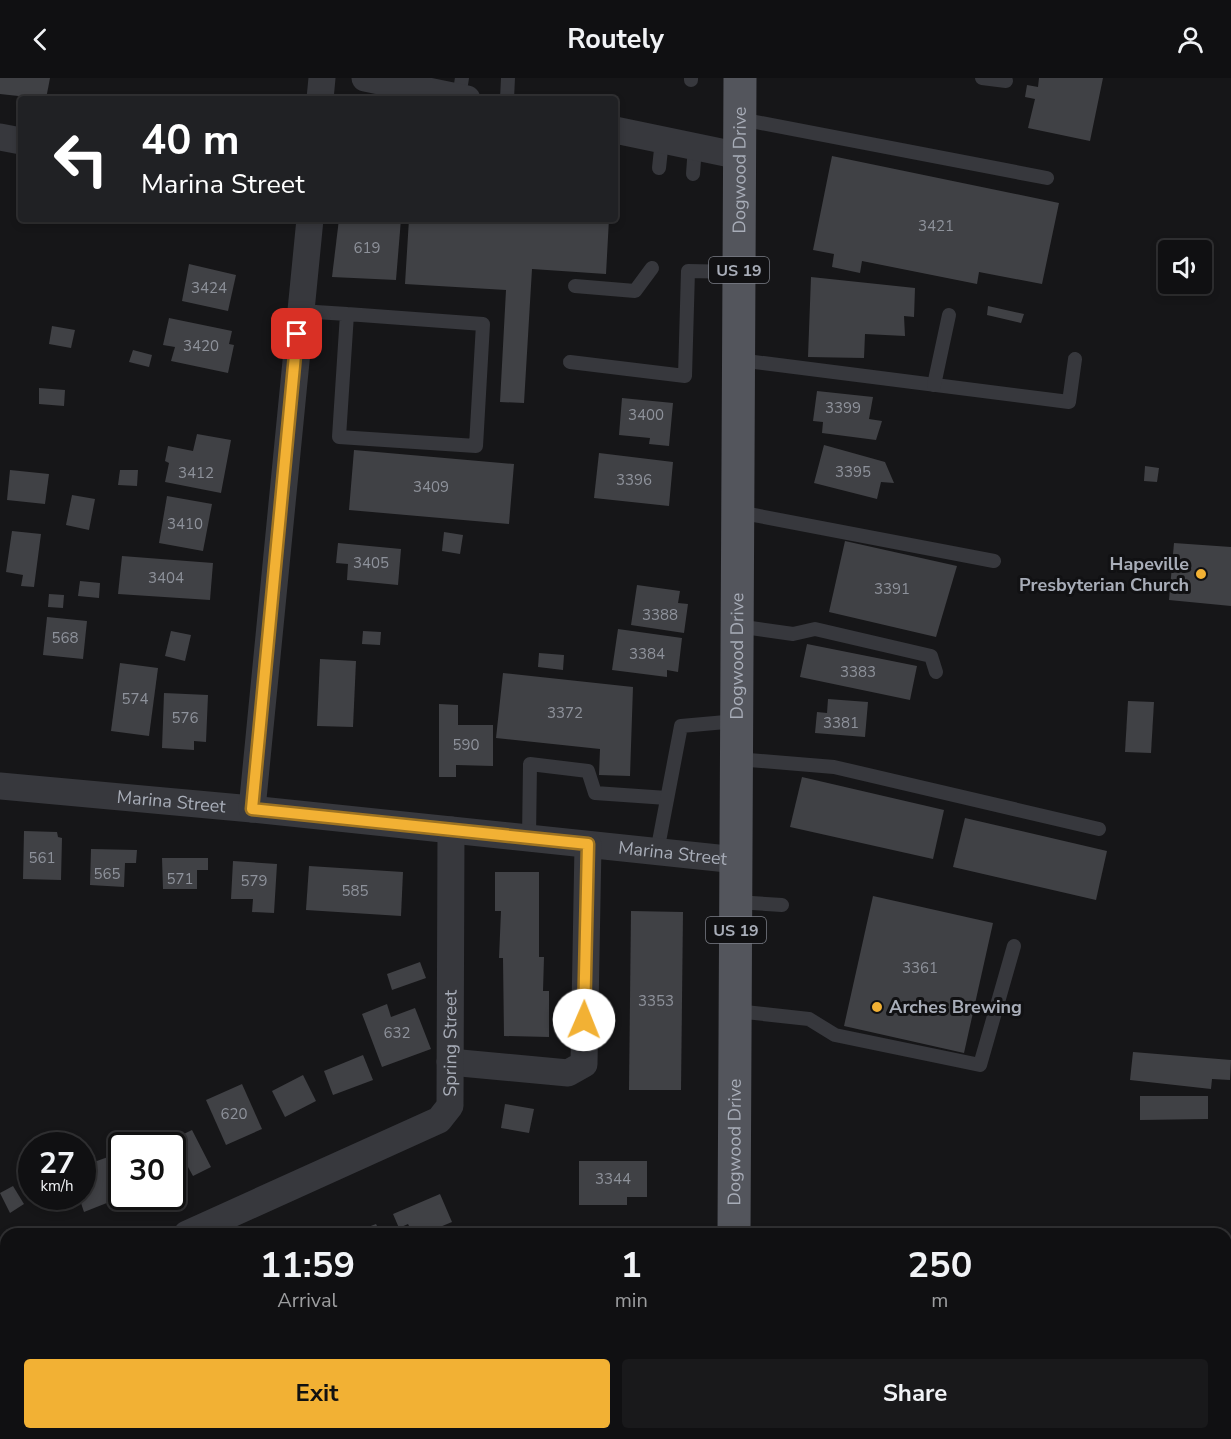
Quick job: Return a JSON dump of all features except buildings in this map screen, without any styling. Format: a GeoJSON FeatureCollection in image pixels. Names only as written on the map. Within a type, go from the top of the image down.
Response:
{"type":"FeatureCollection","features":[{"type":"Feature","properties":{"kind":"main road","name":"Dogwood Drive"},"geometry":{"type":"LineString","coordinates":[[734,1228],[740,78]]}},
{"type":"Feature","properties":{"kind":"street"},"geometry":{"type":"LineString","coordinates":[[320,96],[322,78]]}},
{"type":"Feature","properties":{"kind":"street"},"geometry":{"type":"LineString","coordinates":[[365,78],[463,91]]}},
{"type":"Feature","properties":{"kind":"street"},"geometry":{"type":"LineString","coordinates":[[618,131],[740,156]]}},
{"type":"Feature","properties":{"kind":"street"},"geometry":{"type":"LineString","coordinates":[[0,137],[18,140]]}},
{"type":"Feature","properties":{"kind":"street"},"geometry":{"type":"LineString","coordinates":[[252,809],[310,222]]}},
{"type":"Feature","properties":{"kind":"street","name":"Marina Street"},"geometry":{"type":"LineString","coordinates":[[0,786],[252,809],[737,860]]}},
{"type":"Feature","properties":{"kind":"street","name":"Spring Street"},"geometry":{"type":"LineString","coordinates":[[200,1228],[439,1120],[450,1106],[451,830]]}},
{"type":"Feature","properties":{"kind":"street"},"geometry":{"type":"LineString","coordinates":[[450,1062],[568,1073],[584,1064],[588,844]]}},
{"type":"Feature","properties":{"kind":"lane"},"geometry":{"type":"LineString","coordinates":[[507,96],[508,78]]}},
{"type":"Feature","properties":{"kind":"lane"},"geometry":{"type":"LineString","coordinates":[[982,78],[1006,81]]}},
{"type":"Feature","properties":{"kind":"lane"},"geometry":{"type":"LineString","coordinates":[[740,119],[1047,178]]}},
{"type":"Feature","properties":{"kind":"lane"},"geometry":{"type":"LineString","coordinates":[[660,168],[662,140]]}},
{"type":"Feature","properties":{"kind":"lane"},"geometry":{"type":"LineString","coordinates":[[693,174],[695,146]]}},
{"type":"Feature","properties":{"kind":"lane"},"geometry":{"type":"LineString","coordinates":[[575,285],[635,291],[652,268]]}},
{"type":"Feature","properties":{"kind":"lane"},"geometry":{"type":"LineString","coordinates":[[570,362],[685,376],[688,271],[739,272]]}},
{"type":"Feature","properties":{"kind":"lane"},"geometry":{"type":"LineString","coordinates":[[300,311],[347,314],[483,324],[476,446],[339,437],[347,314]]}},
{"type":"Feature","properties":{"kind":"lane"},"geometry":{"type":"LineString","coordinates":[[934,385],[949,315]]}},
{"type":"Feature","properties":{"kind":"lane"},"geometry":{"type":"LineString","coordinates":[[739,360],[1069,402],[1075,359]]}},
{"type":"Feature","properties":{"kind":"lane"},"geometry":{"type":"LineString","coordinates":[[738,512],[994,561]]}},
{"type":"Feature","properties":{"kind":"lane"},"geometry":{"type":"LineString","coordinates":[[738,626],[793,634],[815,629],[931,656],[936,672]]}},
{"type":"Feature","properties":{"kind":"lane"},"geometry":{"type":"LineString","coordinates":[[657,852],[681,726],[737,721]]}},
{"type":"Feature","properties":{"kind":"lane"},"geometry":{"type":"LineString","coordinates":[[737,759],[834,767],[1099,829]]}},
{"type":"Feature","properties":{"kind":"lane"},"geometry":{"type":"LineString","coordinates":[[529,838],[530,764],[588,771],[595,794],[667,798]]}},
{"type":"Feature","properties":{"kind":"lane"},"geometry":{"type":"LineString","coordinates":[[736,902],[782,905]]}},
{"type":"Feature","properties":{"kind":"lane"},"geometry":{"type":"LineString","coordinates":[[736,1011],[809,1019],[835,1035],[980,1065],[1014,946]]}},
{"type":"Feature","properties":{"kind":"place","name":"Hapeville Presbyterian Church"},"geometry":{"type":"Point","coordinates":[1201,574]}},
{"type":"Feature","properties":{"kind":"place","name":"Arches Brewing"},"geometry":{"type":"Point","coordinates":[877,1007]}},
{"type":"Feature","properties":{"kind":"route"},"geometry":{"type":"LineString","coordinates":[[297,334],[252,809],[588,844],[584,1020]]}}]}
